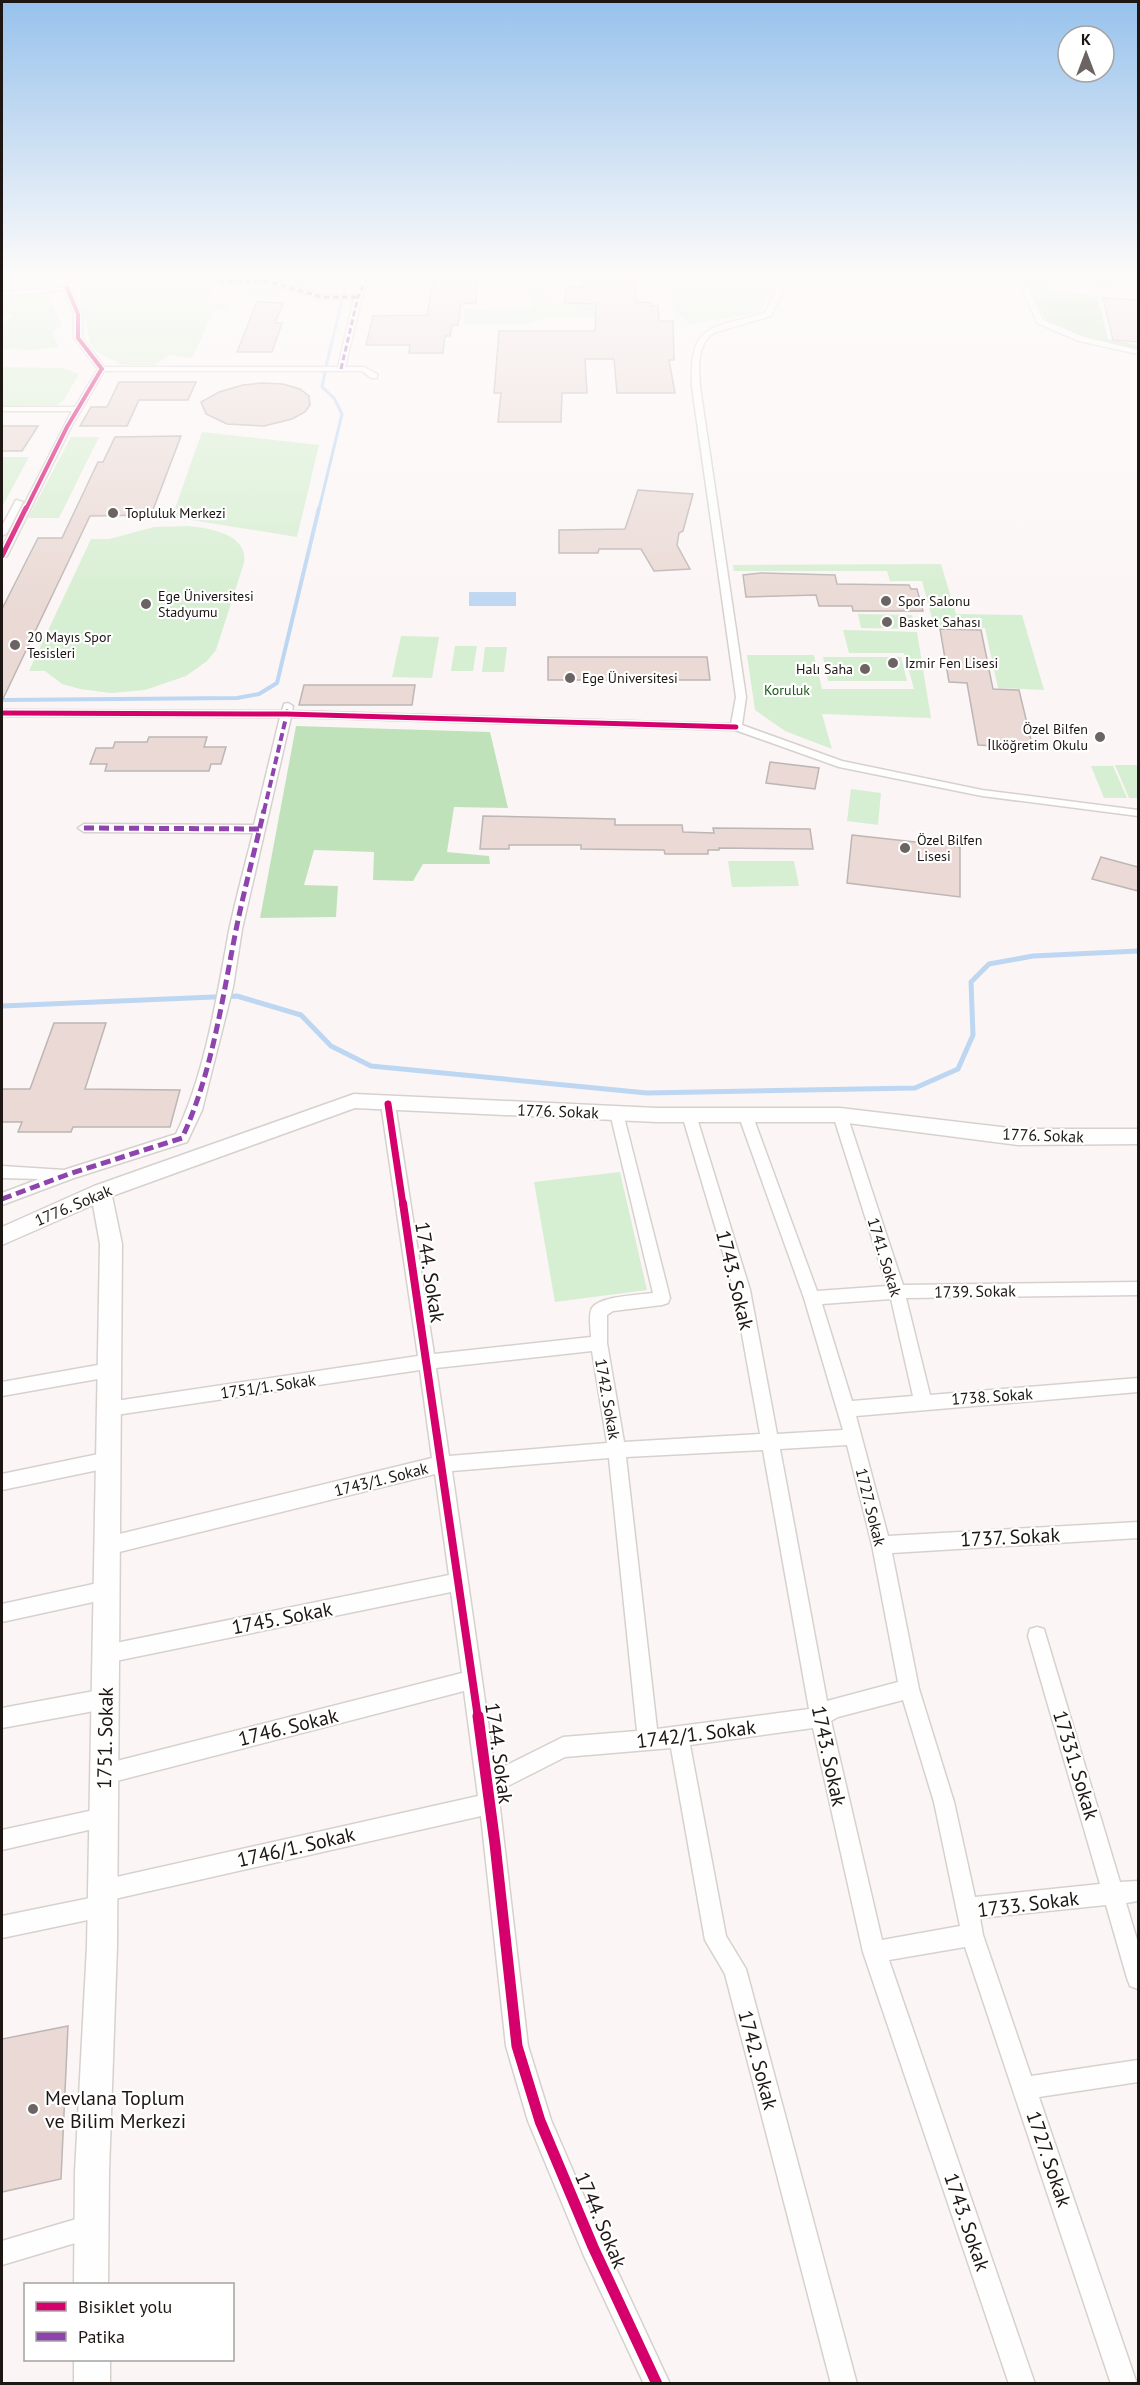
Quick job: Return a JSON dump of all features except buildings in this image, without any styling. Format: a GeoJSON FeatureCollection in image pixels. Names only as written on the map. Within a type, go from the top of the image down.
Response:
{"type":"FeatureCollection","features":[{"type":"Feature","properties":{"kind":"street"},"geometry":{"type":"LineString","coordinates":[[2,556],[81,388]]}},
{"type":"Feature","properties":{"kind":"street"},"geometry":{"type":"LineString","coordinates":[[2,533],[71,412],[88,388]]}},
{"type":"Feature","properties":{"kind":"street"},"geometry":{"type":"LineString","coordinates":[[696,388],[741,697],[736,728]]}},
{"type":"Feature","properties":{"kind":"street"},"geometry":{"type":"LineString","coordinates":[[2,409],[71,412]]}},
{"type":"Feature","properties":{"kind":"street"},"geometry":{"type":"LineString","coordinates":[[2,415],[71,412]]}},
{"type":"Feature","properties":{"kind":"street"},"geometry":{"type":"LineString","coordinates":[[8,522],[20,522]]}},
{"type":"Feature","properties":{"kind":"street"},"geometry":{"type":"LineString","coordinates":[[2,1199],[69,1174],[182,1138],[195,1110],[224,994],[287,710]]}},
{"type":"Feature","properties":{"kind":"street"},"geometry":{"type":"LineString","coordinates":[[2,713],[287,710],[736,728],[839,764],[982,793],[1138,813]]}},
{"type":"Feature","properties":{"kind":"street"},"geometry":{"type":"LineString","coordinates":[[84,828],[260,829]]}},
{"type":"Feature","properties":{"kind":"street","name":"1776. Sokak"},"geometry":{"type":"LineString","coordinates":[[2,1236],[102,1192],[354,1101],[617,1113],[840,1115],[1018,1137],[1138,1137]]}},
{"type":"Feature","properties":{"kind":"street","name":"1744. Sokak"},"geometry":{"type":"LineString","coordinates":[[388,1104],[459,1582],[488,1795],[518,2046],[540,2121],[593,2247],[657,2384]]}},
{"type":"Feature","properties":{"kind":"street","name":"1742. Sokak"},"geometry":{"type":"LineString","coordinates":[[617,1113],[662,1298],[611,1305],[599,1311],[598,1344],[617,1450],[648,1741]]}},
{"type":"Feature","properties":{"kind":"street","name":"1727. Sokak"},"geometry":{"type":"LineString","coordinates":[[745,1114],[812,1298],[854,1437],[881,1545],[909,1689],[944,1803],[967,1909]]}},
{"type":"Feature","properties":{"kind":"street","name":"1743. Sokak"},"geometry":{"type":"LineString","coordinates":[[689,1115],[742,1290],[768,1443],[820,1717],[874,1952],[1022,2384]]}},
{"type":"Feature","properties":{"kind":"street","name":"1741. Sokak"},"geometry":{"type":"LineString","coordinates":[[840,1115],[897,1292],[923,1402]]}},
{"type":"Feature","properties":{"kind":"street"},"geometry":{"type":"LineString","coordinates":[[2,1172],[69,1174]]}},
{"type":"Feature","properties":{"kind":"street","name":"1751. Sokak"},"geometry":{"type":"LineString","coordinates":[[91,2283],[92,2172],[103,1898],[111,1244],[102,1192]]}},
{"type":"Feature","properties":{"kind":"street","name":"1739. Sokak"},"geometry":{"type":"LineString","coordinates":[[812,1298],[897,1292],[1138,1288]]}},
{"type":"Feature","properties":{"kind":"street"},"geometry":{"type":"LineString","coordinates":[[428,1362],[598,1344]]}},
{"type":"Feature","properties":{"kind":"street","name":"1751/1. Sokak"},"geometry":{"type":"LineString","coordinates":[[109,1409],[428,1362]]}},
{"type":"Feature","properties":{"kind":"street"},"geometry":{"type":"LineString","coordinates":[[2,1389],[109,1370]]}},
{"type":"Feature","properties":{"kind":"street","name":"1738. Sokak"},"geometry":{"type":"LineString","coordinates":[[846,1409],[1138,1385]]}},
{"type":"Feature","properties":{"kind":"street","name":"1743/1. Sokak"},"geometry":{"type":"LineString","coordinates":[[107,1546],[442,1464],[617,1450],[854,1437]]}},
{"type":"Feature","properties":{"kind":"street"},"geometry":{"type":"LineString","coordinates":[[2,1482],[108,1460]]}},
{"type":"Feature","properties":{"kind":"street","name":"1737. Sokak"},"geometry":{"type":"LineString","coordinates":[[881,1545],[1138,1530]]}},
{"type":"Feature","properties":{"kind":"street","name":"1745. Sokak"},"geometry":{"type":"LineString","coordinates":[[106,1654],[459,1582]]}},
{"type":"Feature","properties":{"kind":"street"},"geometry":{"type":"LineString","coordinates":[[2,1613],[106,1590]]}},
{"type":"Feature","properties":{"kind":"street","name":"17331. Sokak"},"geometry":{"type":"LineString","coordinates":[[1037,1636],[1138,1978]]}},
{"type":"Feature","properties":{"kind":"street","name":"1746. Sokak"},"geometry":{"type":"LineString","coordinates":[[105,1774],[471,1680]]}},
{"type":"Feature","properties":{"kind":"street","name":"1742/1. Sokak"},"geometry":{"type":"LineString","coordinates":[[488,1795],[555,1749],[648,1741],[820,1717],[834,1708],[909,1689]]}},
{"type":"Feature","properties":{"kind":"street"},"geometry":{"type":"LineString","coordinates":[[2,1718],[105,1699]]}},
{"type":"Feature","properties":{"kind":"street","name":"1742. Sokak"},"geometry":{"type":"LineString","coordinates":[[679,1737],[716,1940],[735,1970],[844,2384]]}},
{"type":"Feature","properties":{"kind":"street","name":"1746/1. Sokak"},"geometry":{"type":"LineString","coordinates":[[2,1927],[488,1795]]}},
{"type":"Feature","properties":{"kind":"street"},"geometry":{"type":"LineString","coordinates":[[2,1839],[103,1818]]}},
{"type":"Feature","properties":{"kind":"street","name":"1733. Sokak"},"geometry":{"type":"LineString","coordinates":[[874,1952],[972,1935],[967,1909],[1138,1891]]}},
{"type":"Feature","properties":{"kind":"street","name":"1727. Sokak"},"geometry":{"type":"LineString","coordinates":[[972,1935],[1125,2384]]}},
{"type":"Feature","properties":{"kind":"street"},"geometry":{"type":"LineString","coordinates":[[1025,2088],[1138,2071]]}},
{"type":"Feature","properties":{"kind":"street"},"geometry":{"type":"LineString","coordinates":[[2,2253],[93,2226]]}},
{"type":"Feature","properties":{"kind":"street"},"geometry":{"type":"LineString","coordinates":[[92,2361],[92,2384]]}},
{"type":"Feature","properties":{"kind":"green space"},"geometry":{"type":"Polygon","coordinates":[[[2,388],[71,388],[64,400],[57,405],[2,406],[2,388]]]}},
{"type":"Feature","properties":{"kind":"green space"},"geometry":{"type":"Polygon","coordinates":[[[202,432],[319,445],[297,537],[172,517],[202,432]]]}},
{"type":"Feature","properties":{"kind":"green space"},"geometry":{"type":"Polygon","coordinates":[[[71,437],[99,437],[59,518],[28,518],[71,437]]]}},
{"type":"Feature","properties":{"kind":"green space"},"geometry":{"type":"Polygon","coordinates":[[[2,457],[29,457],[2,507],[2,457]]]}},
{"type":"Feature","properties":{"kind":"green space","name":"Ege Üniversitesi Stadyumu"},"geometry":{"type":"Polygon","coordinates":[[[188,526],[226,534],[240,545],[244,553],[244,563],[216,650],[207,661],[186,676],[145,690],[111,693],[80,689],[62,684],[45,671],[29,671],[91,539],[109,539],[154,527],[188,526]]]}},
{"type":"Feature","properties":{"kind":"green space"},"geometry":{"type":"Polygon","coordinates":[[[941,564],[956,614],[1022,615],[1044,690],[998,688],[985,628],[934,626],[922,581],[890,581],[887,571],[734,571],[733,565],[941,564]]]}},
{"type":"Feature","properties":{"kind":"green space","name":"Basket Sahası"},"geometry":{"type":"Polygon","coordinates":[[[858,614],[912,615],[916,629],[861,628],[858,614]]]}},
{"type":"Feature","properties":{"kind":"green space","name":"Koruluk"},"geometry":{"type":"Polygon","coordinates":[[[843,630],[917,632],[931,718],[822,714],[832,749],[785,731],[755,710],[747,655],[814,655],[822,689],[914,689],[904,653],[849,653],[843,630]]]}},
{"type":"Feature","properties":{"kind":"green space"},"geometry":{"type":"Polygon","coordinates":[[[401,636],[439,637],[432,678],[392,677],[401,636]]]}},
{"type":"Feature","properties":{"kind":"green space"},"geometry":{"type":"Polygon","coordinates":[[[455,646],[477,646],[473,671],[451,671],[455,646]]]}},
{"type":"Feature","properties":{"kind":"green space"},"geometry":{"type":"Polygon","coordinates":[[[485,647],[507,647],[504,672],[482,672],[485,647]]]}},
{"type":"Feature","properties":{"kind":"green space","name":"Halı Saha"},"geometry":{"type":"Polygon","coordinates":[[[823,657],[901,657],[907,681],[828,681],[823,657]]]}},
{"type":"Feature","properties":{"kind":"green space"},"geometry":{"type":"Polygon","coordinates":[[[296,726],[490,732],[508,808],[454,807],[447,852],[489,856],[490,864],[423,864],[413,881],[373,880],[374,852],[314,850],[304,885],[338,886],[336,917],[260,918],[296,726]]]}},
{"type":"Feature","properties":{"kind":"green space"},"geometry":{"type":"Polygon","coordinates":[[[1115,765],[1137,765],[1138,798],[1129,798],[1115,765]]]}},
{"type":"Feature","properties":{"kind":"green space"},"geometry":{"type":"Polygon","coordinates":[[[1091,766],[1113,766],[1127,798],[1104,798],[1091,766]]]}},
{"type":"Feature","properties":{"kind":"green space"},"geometry":{"type":"Polygon","coordinates":[[[851,789],[881,793],[878,825],[847,821],[851,789]]]}},
{"type":"Feature","properties":{"kind":"green space"},"geometry":{"type":"Polygon","coordinates":[[[728,861],[794,861],[799,886],[732,887],[728,861]]]}},
{"type":"Feature","properties":{"kind":"green space"},"geometry":{"type":"Polygon","coordinates":[[[620,1172],[647,1290],[555,1302],[534,1182],[620,1172]]]}},
{"type":"Feature","properties":{"kind":"water"},"geometry":{"type":"Polygon","coordinates":[[[469,592],[516,592],[516,606],[469,606],[469,592]]]}},
{"type":"Feature","properties":{"kind":"waterway"},"geometry":{"type":"LineString","coordinates":[[319,509],[342,414],[334,398],[323,388]]}},
{"type":"Feature","properties":{"kind":"waterway"},"geometry":{"type":"LineString","coordinates":[[2,700],[237,698],[259,694],[277,683],[319,508]]}},
{"type":"Feature","properties":{"kind":"waterway"},"geometry":{"type":"LineString","coordinates":[[2,1006],[237,996],[301,1015],[331,1046],[371,1066],[647,1093],[915,1088],[958,1069],[973,1035],[971,982],[989,964],[1033,956],[1138,951]]}},
{"type":"Feature","properties":{"kind":"marked path"},"geometry":{"type":"LineString","coordinates":[[2,1199],[69,1174],[182,1138],[195,1110],[226,987],[236,929],[288,709]]}},
{"type":"Feature","properties":{"kind":"marked path"},"geometry":{"type":"LineString","coordinates":[[84,828],[260,829]]}},
{"type":"Feature","properties":{"kind":"cycle path"},"geometry":{"type":"LineString","coordinates":[[2,556],[67,427],[90,388]]}},
{"type":"Feature","properties":{"kind":"cycle path"},"geometry":{"type":"LineString","coordinates":[[2,713],[286,714],[736,727]]}},
{"type":"Feature","properties":{"kind":"cycle path"},"geometry":{"type":"LineString","coordinates":[[388,1104],[455,1551],[495,1844],[517,2046],[540,2121],[593,2247],[657,2384]]}},
{"type":"Feature","properties":{"kind":"place","name":"Topluluk Merkezi"},"geometry":{"type":"Point","coordinates":[113,513]}},
{"type":"Feature","properties":{"kind":"place","name":"Spor Salonu"},"geometry":{"type":"Point","coordinates":[886,601]}},
{"type":"Feature","properties":{"kind":"place","name":"Ege Üniversitesi Stadyumu"},"geometry":{"type":"Point","coordinates":[146,604]}},
{"type":"Feature","properties":{"kind":"place","name":"Basket Sahası"},"geometry":{"type":"Point","coordinates":[887,622]}},
{"type":"Feature","properties":{"kind":"place","name":"20 Mayıs Spor Tesisleri"},"geometry":{"type":"Point","coordinates":[15,645]}},
{"type":"Feature","properties":{"kind":"place","name":"İzmir Fen Lisesi"},"geometry":{"type":"Point","coordinates":[893,663]}},
{"type":"Feature","properties":{"kind":"place","name":"Halı Saha"},"geometry":{"type":"Point","coordinates":[865,669]}},
{"type":"Feature","properties":{"kind":"place","name":"Ege Üniversitesi"},"geometry":{"type":"Point","coordinates":[570,678]}},
{"type":"Feature","properties":{"kind":"place","name":"Özel Bilfen İlköğretim Okulu"},"geometry":{"type":"Point","coordinates":[1100,737]}},
{"type":"Feature","properties":{"kind":"place","name":"Özel Bilfen Lisesi"},"geometry":{"type":"Point","coordinates":[905,848]}},
{"type":"Feature","properties":{"kind":"place","name":"Mevlana Toplum ve Bilim Merkezi"},"geometry":{"type":"Point","coordinates":[33,2109]}}]}
